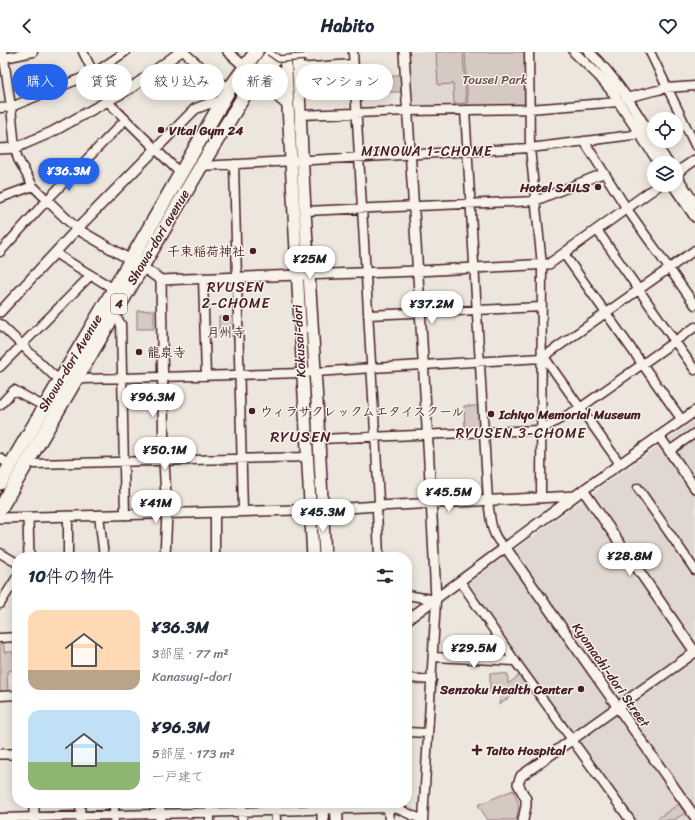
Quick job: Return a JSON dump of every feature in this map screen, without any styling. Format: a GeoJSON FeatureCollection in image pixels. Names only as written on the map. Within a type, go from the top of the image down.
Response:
{"type":"FeatureCollection","features":[{"type":"Feature","properties":{"kind":"highway","name":"Showa-dori avenue"},"geometry":{"type":"LineString","coordinates":[[246,64],[256,52]]}},
{"type":"Feature","properties":{"kind":"highway","name":"Showa-dori avenue"},"geometry":{"type":"LineString","coordinates":[[270,64],[278,57]]}},
{"type":"Feature","properties":{"kind":"highway","name":"Showa-dori avenue"},"geometry":{"type":"LineString","coordinates":[[180,173],[232,85]]}},
{"type":"Feature","properties":{"kind":"highway","name":"Showa-dori avenue"},"geometry":{"type":"LineString","coordinates":[[0,509],[112,316],[136,263],[201,166],[240,100]]}},
{"type":"Feature","properties":{"kind":"highway","name":"Showa-dori Avenue"},"geometry":{"type":"LineString","coordinates":[[0,483],[5,461],[45,407],[114,289],[136,263],[180,173]]}},
{"type":"Feature","properties":{"kind":"main road","name":"Kokusai-dori"},"geometry":{"type":"LineString","coordinates":[[278,57],[305,212],[319,439],[313,552]]}},
{"type":"Feature","properties":{"kind":"main road","name":"Kokusai-dori"},"geometry":{"type":"LineString","coordinates":[[301,60],[297,161],[298,275],[308,457],[324,552]]}},
{"type":"Feature","properties":{"kind":"street"},"geometry":{"type":"LineString","coordinates":[[33,52],[2,57],[11,107],[15,148],[18,159],[33,186],[77,229],[136,263],[161,280],[418,271],[549,264],[650,192]]}},
{"type":"Feature","properties":{"kind":"street"},"geometry":{"type":"LineString","coordinates":[[84,52],[90,64]]}},
{"type":"Feature","properties":{"kind":"street"},"geometry":{"type":"LineString","coordinates":[[107,64],[125,52]]}},
{"type":"Feature","properties":{"kind":"street"},"geometry":{"type":"LineString","coordinates":[[0,149],[15,148],[52,132],[108,102],[149,76],[180,52]]}},
{"type":"Feature","properties":{"kind":"street"},"geometry":{"type":"LineString","coordinates":[[184,52],[212,77],[230,88]]}},
{"type":"Feature","properties":{"kind":"street"},"geometry":{"type":"LineString","coordinates":[[228,52],[241,64]]}},
{"type":"Feature","properties":{"kind":"street"},"geometry":{"type":"LineString","coordinates":[[269,52],[278,57],[353,64],[353,52]]}},
{"type":"Feature","properties":{"kind":"street"},"geometry":{"type":"LineString","coordinates":[[288,808],[336,811],[388,808],[398,809],[423,820],[436,600],[418,271],[404,52]]}},
{"type":"Feature","properties":{"kind":"street"},"geometry":{"type":"LineString","coordinates":[[529,52],[530,148],[542,265],[542,429],[544,498]]}},
{"type":"Feature","properties":{"kind":"street"},"geometry":{"type":"LineString","coordinates":[[574,52],[623,100],[663,156]]}},
{"type":"Feature","properties":{"kind":"street"},"geometry":{"type":"LineString","coordinates":[[578,52],[599,76]]}},
{"type":"Feature","properties":{"kind":"street"},"geometry":{"type":"LineString","coordinates":[[589,52],[602,65],[655,156]]}},
{"type":"Feature","properties":{"kind":"street"},"geometry":{"type":"LineString","coordinates":[[601,52],[602,65]]}},
{"type":"Feature","properties":{"kind":"street"},"geometry":{"type":"LineString","coordinates":[[650,52],[666,88],[695,145]]}},
{"type":"Feature","properties":{"kind":"street"},"geometry":{"type":"LineString","coordinates":[[0,108],[11,107],[76,80]]}},
{"type":"Feature","properties":{"kind":"street"},"geometry":{"type":"LineString","coordinates":[[300,115],[529,109],[623,100],[666,88],[695,86]]}},
{"type":"Feature","properties":{"kind":"street"},"geometry":{"type":"LineString","coordinates":[[0,312],[77,229],[155,149],[195,114],[222,103],[240,100]]}},
{"type":"Feature","properties":{"kind":"street"},"geometry":{"type":"LineString","coordinates":[[281,100],[287,105]]}},
{"type":"Feature","properties":{"kind":"street"},"geometry":{"type":"LineString","coordinates":[[355,100],[372,368],[379,552]]}},
{"type":"Feature","properties":{"kind":"street"},"geometry":{"type":"LineString","coordinates":[[108,102],[180,173]]}},
{"type":"Feature","properties":{"kind":"street"},"geometry":{"type":"LineString","coordinates":[[465,110],[488,501],[493,534],[500,544],[506,548]]}},
{"type":"Feature","properties":{"kind":"street"},"geometry":{"type":"LineString","coordinates":[[0,252],[46,200],[125,120]]}},
{"type":"Feature","properties":{"kind":"street"},"geometry":{"type":"LineString","coordinates":[[201,166],[530,148],[641,134]]}},
{"type":"Feature","properties":{"kind":"street"},"geometry":{"type":"LineString","coordinates":[[584,141],[627,209],[695,305]]}},
{"type":"Feature","properties":{"kind":"street"},"geometry":{"type":"LineString","coordinates":[[683,169],[695,160]]}},
{"type":"Feature","properties":{"kind":"street"},"geometry":{"type":"LineString","coordinates":[[234,164],[244,511]]}},
{"type":"Feature","properties":{"kind":"street"},"geometry":{"type":"LineString","coordinates":[[305,212],[535,201],[604,173]]}},
{"type":"Feature","properties":{"kind":"street"},"geometry":{"type":"LineString","coordinates":[[683,185],[695,204]]}},
{"type":"Feature","properties":{"kind":"street"},"geometry":{"type":"LineString","coordinates":[[0,198],[33,186]]}},
{"type":"Feature","properties":{"kind":"street"},"geometry":{"type":"LineString","coordinates":[[678,192],[695,217]]}},
{"type":"Feature","properties":{"kind":"street"},"geometry":{"type":"LineString","coordinates":[[597,230],[695,370]]}},
{"type":"Feature","properties":{"kind":"street"},"geometry":{"type":"LineString","coordinates":[[78,376],[84,379],[303,373],[542,358],[695,250]]}},
{"type":"Feature","properties":{"kind":"street"},"geometry":{"type":"LineString","coordinates":[[56,252],[61,257],[114,289]]}},
{"type":"Feature","properties":{"kind":"street"},"geometry":{"type":"LineString","coordinates":[[564,254],[682,420]]}},
{"type":"Feature","properties":{"kind":"street"},"geometry":{"type":"LineString","coordinates":[[0,367],[90,275]]}},
{"type":"Feature","properties":{"kind":"street"},"geometry":{"type":"LineString","coordinates":[[203,278],[206,376]]}},
{"type":"Feature","properties":{"kind":"street"},"geometry":{"type":"LineString","coordinates":[[161,280],[164,461],[167,514],[165,552]]}},
{"type":"Feature","properties":{"kind":"street"},"geometry":{"type":"LineString","coordinates":[[368,314],[542,307]]}},
{"type":"Feature","properties":{"kind":"street"},"geometry":{"type":"LineString","coordinates":[[112,316],[121,324],[125,515]]}},
{"type":"Feature","properties":{"kind":"street"},"geometry":{"type":"LineString","coordinates":[[0,324],[53,374],[61,379]]}},
{"type":"Feature","properties":{"kind":"street"},"geometry":{"type":"LineString","coordinates":[[319,439],[542,429],[580,408],[695,327]]}},
{"type":"Feature","properties":{"kind":"street"},"geometry":{"type":"LineString","coordinates":[[542,358],[547,361],[620,464]]}},
{"type":"Feature","properties":{"kind":"street"},"geometry":{"type":"LineString","coordinates":[[0,405],[14,390],[45,407]]}},
{"type":"Feature","properties":{"kind":"street"},"geometry":{"type":"LineString","coordinates":[[412,617],[583,490],[695,411]]}},
{"type":"Feature","properties":{"kind":"street"},"geometry":{"type":"LineString","coordinates":[[669,451],[695,433]]}},
{"type":"Feature","properties":{"kind":"street"},"geometry":{"type":"LineString","coordinates":[[659,436],[695,488]]}},
{"type":"Feature","properties":{"kind":"street"},"geometry":{"type":"LineString","coordinates":[[28,460],[35,464],[308,457]]}},
{"type":"Feature","properties":{"kind":"street"},"geometry":{"type":"LineString","coordinates":[[638,488],[695,570]]}},
{"type":"Feature","properties":{"kind":"street"},"geometry":{"type":"LineString","coordinates":[[523,820],[526,800],[519,787],[519,779],[521,776],[695,652],[583,490]]}},
{"type":"Feature","properties":{"kind":"street"},"geometry":{"type":"LineString","coordinates":[[0,518],[316,509],[575,496]]}},
{"type":"Feature","properties":{"kind":"street"},"geometry":{"type":"LineString","coordinates":[[544,498],[552,502],[554,512]]}},
{"type":"Feature","properties":{"kind":"street"},"geometry":{"type":"LineString","coordinates":[[215,512],[215,552]]}},
{"type":"Feature","properties":{"kind":"street"},"geometry":{"type":"LineString","coordinates":[[99,515],[103,552]]}},
{"type":"Feature","properties":{"kind":"street"},"geometry":{"type":"LineString","coordinates":[[68,516],[68,552]]}},
{"type":"Feature","properties":{"kind":"street"},"geometry":{"type":"LineString","coordinates":[[28,518],[29,552]]}},
{"type":"Feature","properties":{"kind":"street","name":"Kyomachi-dori Street"},"geometry":{"type":"LineString","coordinates":[[506,548],[695,817]]}},
{"type":"Feature","properties":{"kind":"street"},"geometry":{"type":"LineString","coordinates":[[0,553],[12,560]]}},
{"type":"Feature","properties":{"kind":"street"},"geometry":{"type":"LineString","coordinates":[[460,581],[515,661],[630,820]]}},
{"type":"Feature","properties":{"kind":"street"},"geometry":{"type":"LineString","coordinates":[[0,604],[12,585]]}},
{"type":"Feature","properties":{"kind":"street"},"geometry":{"type":"LineString","coordinates":[[412,597],[436,600]]}},
{"type":"Feature","properties":{"kind":"street"},"geometry":{"type":"LineString","coordinates":[[0,638],[12,637]]}},
{"type":"Feature","properties":{"kind":"street"},"geometry":{"type":"LineString","coordinates":[[433,657],[515,661]]}},
{"type":"Feature","properties":{"kind":"street"},"geometry":{"type":"LineString","coordinates":[[412,678],[432,680]]}},
{"type":"Feature","properties":{"kind":"street"},"geometry":{"type":"LineString","coordinates":[[0,696],[12,695]]}},
{"type":"Feature","properties":{"kind":"street"},"geometry":{"type":"LineString","coordinates":[[412,732],[428,733]]}},
{"type":"Feature","properties":{"kind":"street"},"geometry":{"type":"LineString","coordinates":[[0,754],[12,754]]}},
{"type":"Feature","properties":{"kind":"street"},"geometry":{"type":"LineString","coordinates":[[34,808],[34,819]]}},
{"type":"Feature","properties":{"kind":"street"},"geometry":{"type":"LineString","coordinates":[[80,808],[81,818]]}},
{"type":"Feature","properties":{"kind":"street"},"geometry":{"type":"LineString","coordinates":[[0,818],[34,819],[242,816],[272,808]]}},
{"type":"Feature","properties":{"kind":"street"},"geometry":{"type":"LineString","coordinates":[[276,808],[276,820]]}},
{"type":"Feature","properties":{"kind":"street"},"geometry":{"type":"LineString","coordinates":[[388,808],[389,820]]}},
{"type":"Feature","properties":{"kind":"shaded area"},"geometry":{"type":"Polygon","coordinates":[[[411,52],[465,52],[468,107],[413,107],[411,52]]]}},
{"type":"Feature","properties":{"kind":"shaded area"},"geometry":{"type":"Polygon","coordinates":[[[695,420],[695,820],[632,820],[466,585],[695,420]]]}},
{"type":"Feature","properties":{"kind":"green space"},"geometry":{"type":"Polygon","coordinates":[[[436,52],[463,52],[466,103],[454,104],[453,84],[438,85],[436,52]]]}},
{"type":"Feature","properties":{"kind":"green space","name":"Tousei Park"},"geometry":{"type":"Polygon","coordinates":[[[465,52],[525,52],[525,105],[468,107],[465,52]]]}},
{"type":"Feature","properties":{"kind":"green space"},"geometry":{"type":"Polygon","coordinates":[[[393,75],[401,75],[401,92],[393,92],[393,75]]]}},
{"type":"Feature","properties":{"kind":"green space"},"geometry":{"type":"Polygon","coordinates":[[[154,310],[154,329],[137,329],[137,311],[154,310]]]}},
{"type":"Feature","properties":{"kind":"green space"},"geometry":{"type":"Polygon","coordinates":[[[219,317],[234,317],[235,336],[219,336],[219,317]]]}},
{"type":"Feature","properties":{"kind":"green space"},"geometry":{"type":"Polygon","coordinates":[[[464,406],[478,406],[479,430],[465,430],[464,406]]]}},
{"type":"Feature","properties":{"kind":"green space"},"geometry":{"type":"Polygon","coordinates":[[[0,641],[4,641],[4,652],[12,652],[12,670],[7,671],[8,694],[0,694],[0,641]]]}},
{"type":"Feature","properties":{"kind":"green space"},"geometry":{"type":"Polygon","coordinates":[[[490,673],[508,674],[508,684],[521,674],[528,684],[499,705],[501,694],[490,693],[490,673]]]}},
{"type":"Feature","properties":{"kind":"green space"},"geometry":{"type":"Polygon","coordinates":[[[513,790],[518,804],[516,820],[488,820],[478,805],[513,790]]]}},
{"type":"Feature","properties":{"kind":"green space"},"geometry":{"type":"Polygon","coordinates":[[[679,804],[685,813],[674,820],[655,820],[679,804]]]}},
{"type":"Feature","properties":{"kind":"place","name":"Vital Gym 24"},"geometry":{"type":"Point","coordinates":[161,130]}},
{"type":"Feature","properties":{"kind":"place","name":"Hotel SAILS"},"geometry":{"type":"Point","coordinates":[598,187]}},
{"type":"Feature","properties":{"kind":"place","name":"千束稲荷神社"},"geometry":{"type":"Point","coordinates":[253,251]}},
{"type":"Feature","properties":{"kind":"place","name":"月州寺"},"geometry":{"type":"Point","coordinates":[226,318]}},
{"type":"Feature","properties":{"kind":"place","name":"龍泉寺"},"geometry":{"type":"Point","coordinates":[139,352]}},
{"type":"Feature","properties":{"kind":"place","name":"ウィラサクレックムエタイスクール"},"geometry":{"type":"Point","coordinates":[252,411]}},
{"type":"Feature","properties":{"kind":"place","name":"Ichiyo Memorial Museum"},"geometry":{"type":"Point","coordinates":[491,414]}},
{"type":"Feature","properties":{"kind":"place","name":"Senzoku Health Center"},"geometry":{"type":"Point","coordinates":[581,689]}},
{"type":"Feature","properties":{"kind":"place","name":"Taito Hospital"},"geometry":{"type":"Point","coordinates":[477,750]}},
{"type":"Feature","properties":{"kind":"district","name":"MINOWA 1-CHOME"},"geometry":{"type":"Point","coordinates":[427,151]}},
{"type":"Feature","properties":{"kind":"district","name":"RYUSEN 2-CHOME"},"geometry":{"type":"Point","coordinates":[236,296]}},
{"type":"Feature","properties":{"kind":"district","name":"RYUSEN 3-CHOME"},"geometry":{"type":"Point","coordinates":[521,433]}},
{"type":"Feature","properties":{"kind":"district","name":"RYUSEN"},"geometry":{"type":"Point","coordinates":[301,437]}}]}
